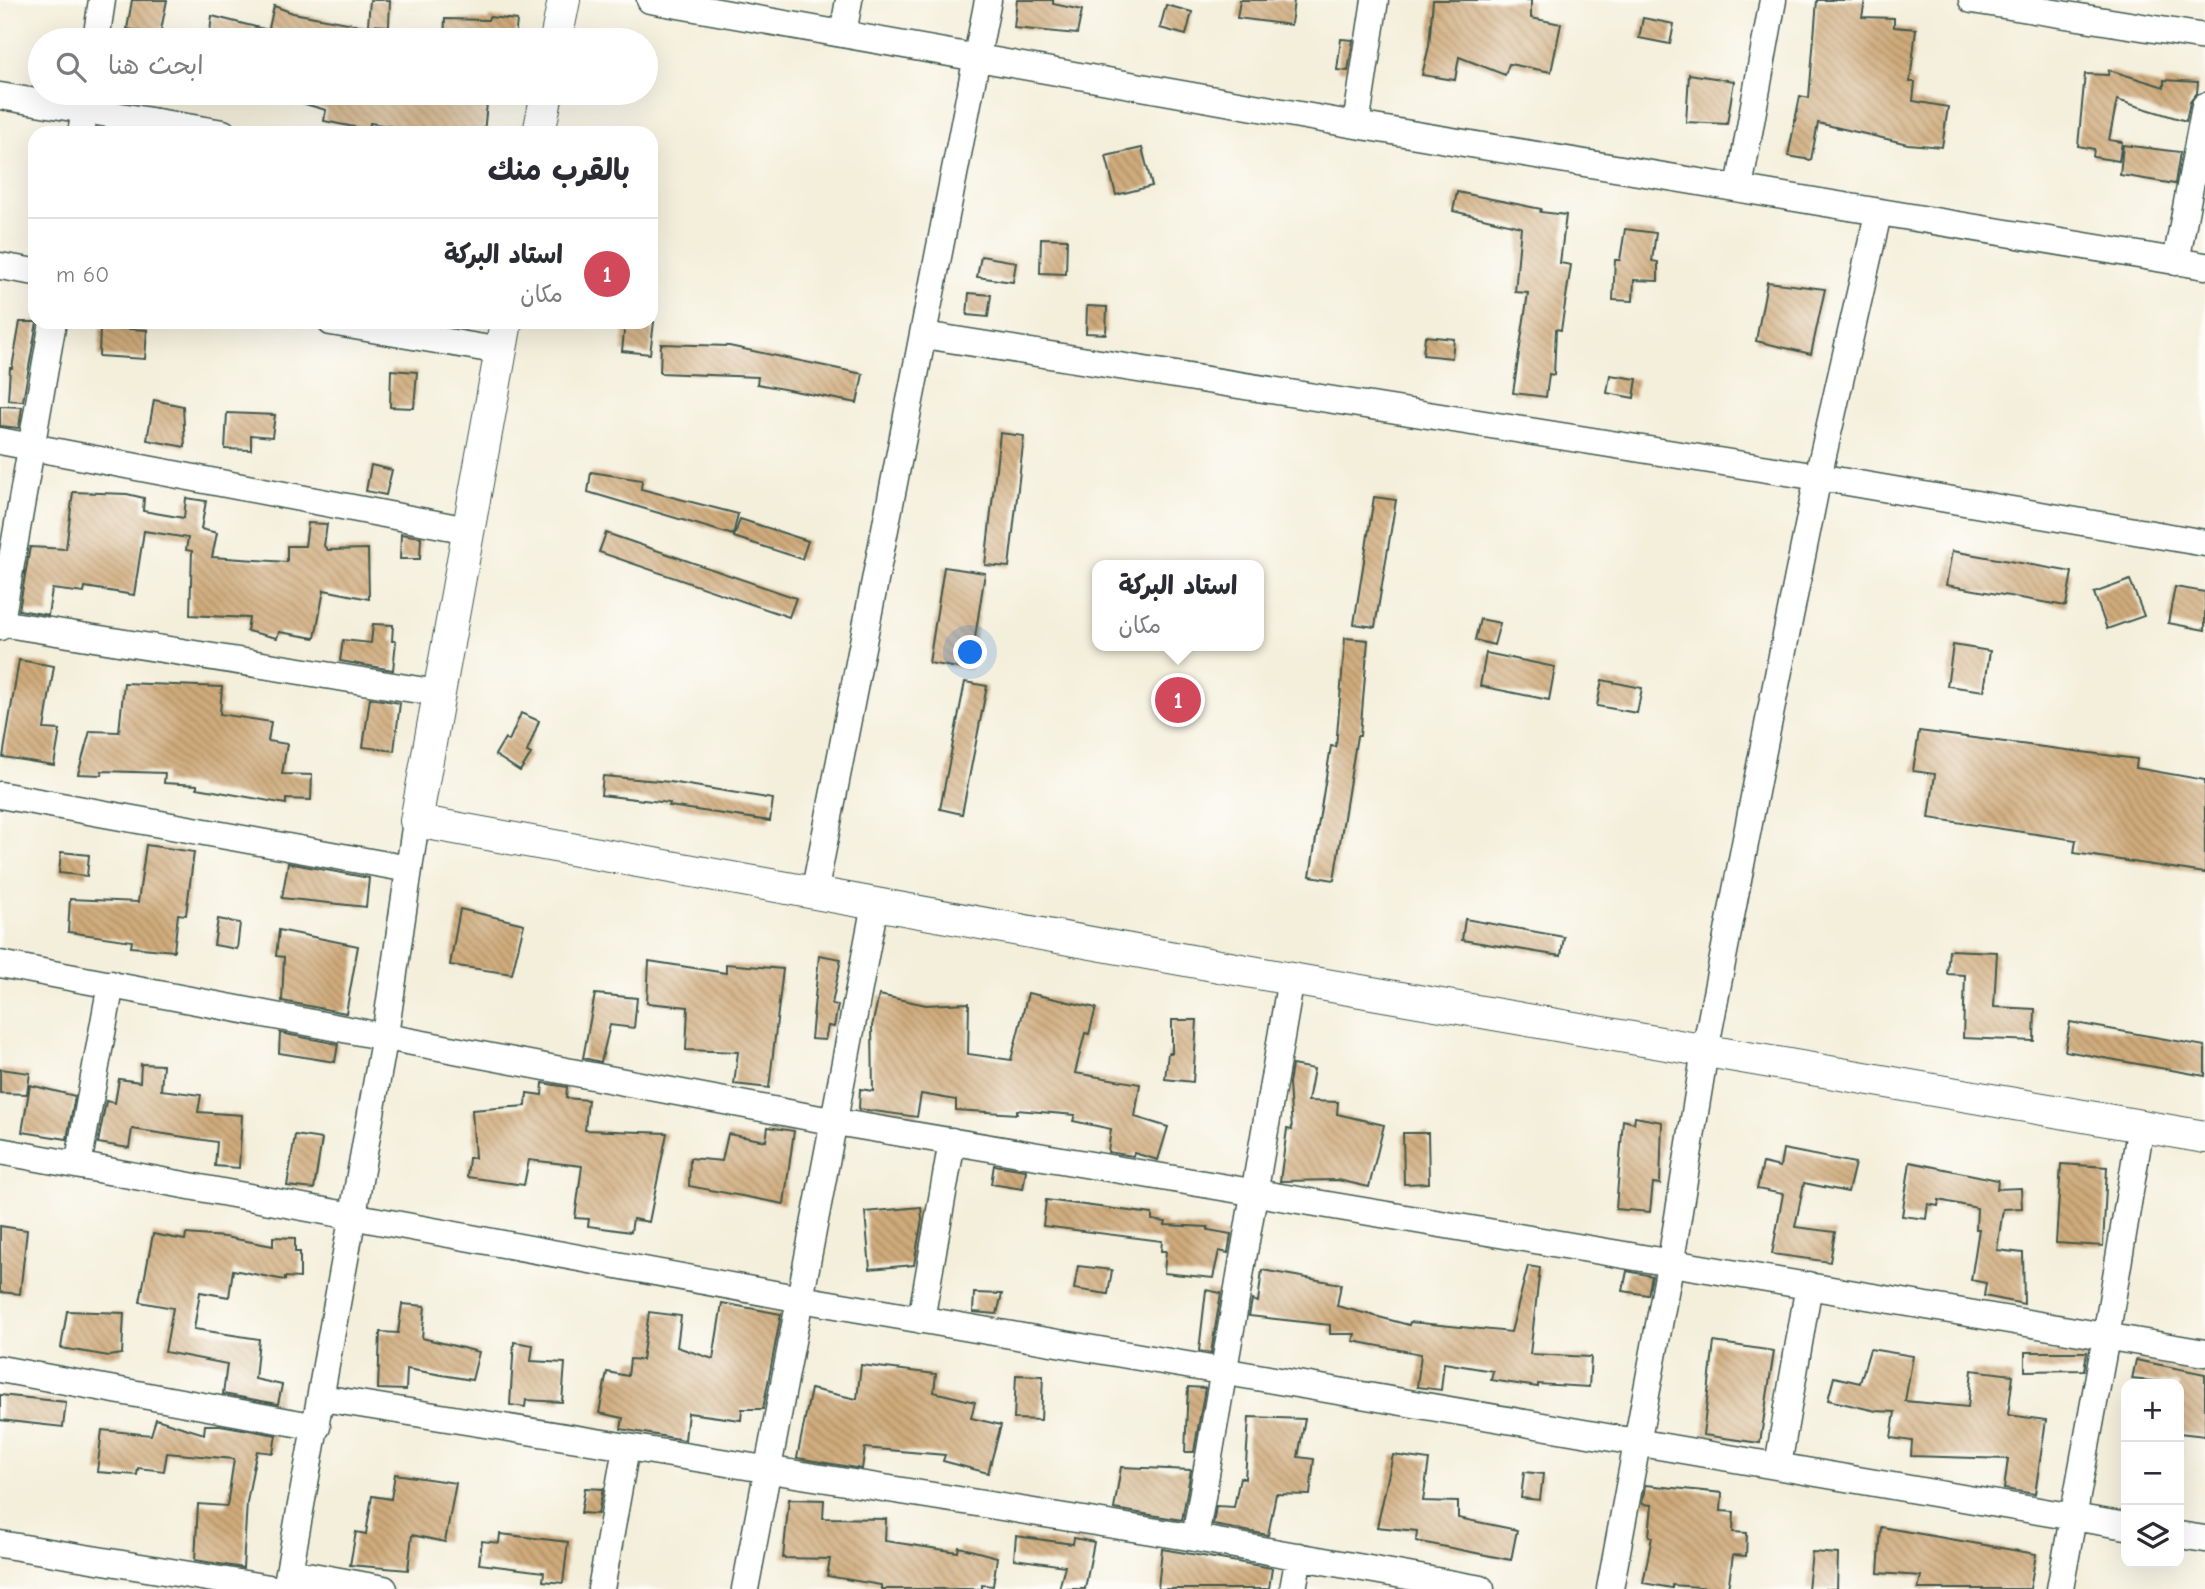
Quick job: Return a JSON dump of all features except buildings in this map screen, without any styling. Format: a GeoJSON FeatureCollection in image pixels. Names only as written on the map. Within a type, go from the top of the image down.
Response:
{"type":"FeatureCollection","features":[{"type":"Feature","properties":{"kind":"street"},"geometry":{"type":"LineString","coordinates":[[98,28],[102,0]]}},
{"type":"Feature","properties":{"kind":"street"},"geometry":{"type":"LineString","coordinates":[[558,28],[564,0]]}},
{"type":"Feature","properties":{"kind":"street"},"geometry":{"type":"LineString","coordinates":[[650,0],[1356,125],[1739,188],[1878,214],[2205,266]]}},
{"type":"Feature","properties":{"kind":"street"},"geometry":{"type":"LineString","coordinates":[[844,34],[849,0]]}},
{"type":"Feature","properties":{"kind":"street"},"geometry":{"type":"LineString","coordinates":[[814,894],[988,0]]}},
{"type":"Feature","properties":{"kind":"street"},"geometry":{"type":"LineString","coordinates":[[1356,125],[1376,0]]}},
{"type":"Feature","properties":{"kind":"street"},"geometry":{"type":"LineString","coordinates":[[1739,188],[1773,0]]}},
{"type":"Feature","properties":{"kind":"street"},"geometry":{"type":"LineString","coordinates":[[1972,0],[2205,37]]}},
{"type":"Feature","properties":{"kind":"street"},"geometry":{"type":"LineString","coordinates":[[0,96],[28,101]]}},
{"type":"Feature","properties":{"kind":"street"},"geometry":{"type":"LineString","coordinates":[[48,105],[177,126]]}},
{"type":"Feature","properties":{"kind":"street"},"geometry":{"type":"LineString","coordinates":[[541,126],[545,105]]}},
{"type":"Feature","properties":{"kind":"street"},"geometry":{"type":"LineString","coordinates":[[2176,262],[2205,106]]}},
{"type":"Feature","properties":{"kind":"street"},"geometry":{"type":"LineString","coordinates":[[1611,1589],[1671,1261],[1705,1051],[1818,477],[1878,214]]}},
{"type":"Feature","properties":{"kind":"street"},"geometry":{"type":"LineString","coordinates":[[0,266],[28,271]]}},
{"type":"Feature","properties":{"kind":"street"},"geometry":{"type":"LineString","coordinates":[[52,329],[0,625],[438,693]]}},
{"type":"Feature","properties":{"kind":"street"},"geometry":{"type":"LineString","coordinates":[[284,1583],[317,1427],[385,1035],[416,821],[503,337],[411,329]]}},
{"type":"Feature","properties":{"kind":"street"},"geometry":{"type":"LineString","coordinates":[[924,335],[1818,477],[2205,543]]}},
{"type":"Feature","properties":{"kind":"street"},"geometry":{"type":"LineString","coordinates":[[0,441],[468,530]]}},
{"type":"Feature","properties":{"kind":"street"},"geometry":{"type":"LineString","coordinates":[[0,795],[409,869]]}},
{"type":"Feature","properties":{"kind":"street"},"geometry":{"type":"LineString","coordinates":[[416,821],[1291,979],[2205,1137]]}},
{"type":"Feature","properties":{"kind":"street"},"geometry":{"type":"LineString","coordinates":[[745,1589],[836,1122],[875,904]]}},
{"type":"Feature","properties":{"kind":"street"},"geometry":{"type":"LineString","coordinates":[[0,964],[836,1122],[2205,1353]]}},
{"type":"Feature","properties":{"kind":"street"},"geometry":{"type":"LineString","coordinates":[[1195,1538],[1291,979]]}},
{"type":"Feature","properties":{"kind":"street"},"geometry":{"type":"LineString","coordinates":[[78,1165],[111,984]]}},
{"type":"Feature","properties":{"kind":"street"},"geometry":{"type":"LineString","coordinates":[[2060,1589],[2141,1125]]}},
{"type":"Feature","properties":{"kind":"street"},"geometry":{"type":"LineString","coordinates":[[921,1320],[952,1141]]}},
{"type":"Feature","properties":{"kind":"street"},"geometry":{"type":"LineString","coordinates":[[0,1151],[801,1299],[1638,1440],[2121,1525]]}},
{"type":"Feature","properties":{"kind":"street"},"geometry":{"type":"LineString","coordinates":[[1778,1465],[1809,1285]]}},
{"type":"Feature","properties":{"kind":"street"},"geometry":{"type":"LineString","coordinates":[[0,1369],[317,1427]]}},
{"type":"Feature","properties":{"kind":"street"},"geometry":{"type":"LineString","coordinates":[[322,1398],[1195,1538],[1481,1589]]}},
{"type":"Feature","properties":{"kind":"street"},"geometry":{"type":"LineString","coordinates":[[601,1589],[626,1448]]}},
{"type":"Feature","properties":{"kind":"street"},"geometry":{"type":"LineString","coordinates":[[2184,1536],[2205,1539]]}},
{"type":"Feature","properties":{"kind":"street"},"geometry":{"type":"LineString","coordinates":[[0,1544],[284,1583],[384,1589]]}},
{"type":"Feature","properties":{"kind":"street"},"geometry":{"type":"LineString","coordinates":[[1293,1589],[1298,1556]]}},
{"type":"Feature","properties":{"kind":"place","name":"استاد البركة"},"geometry":{"type":"Point","coordinates":[1178,700]}}]}
